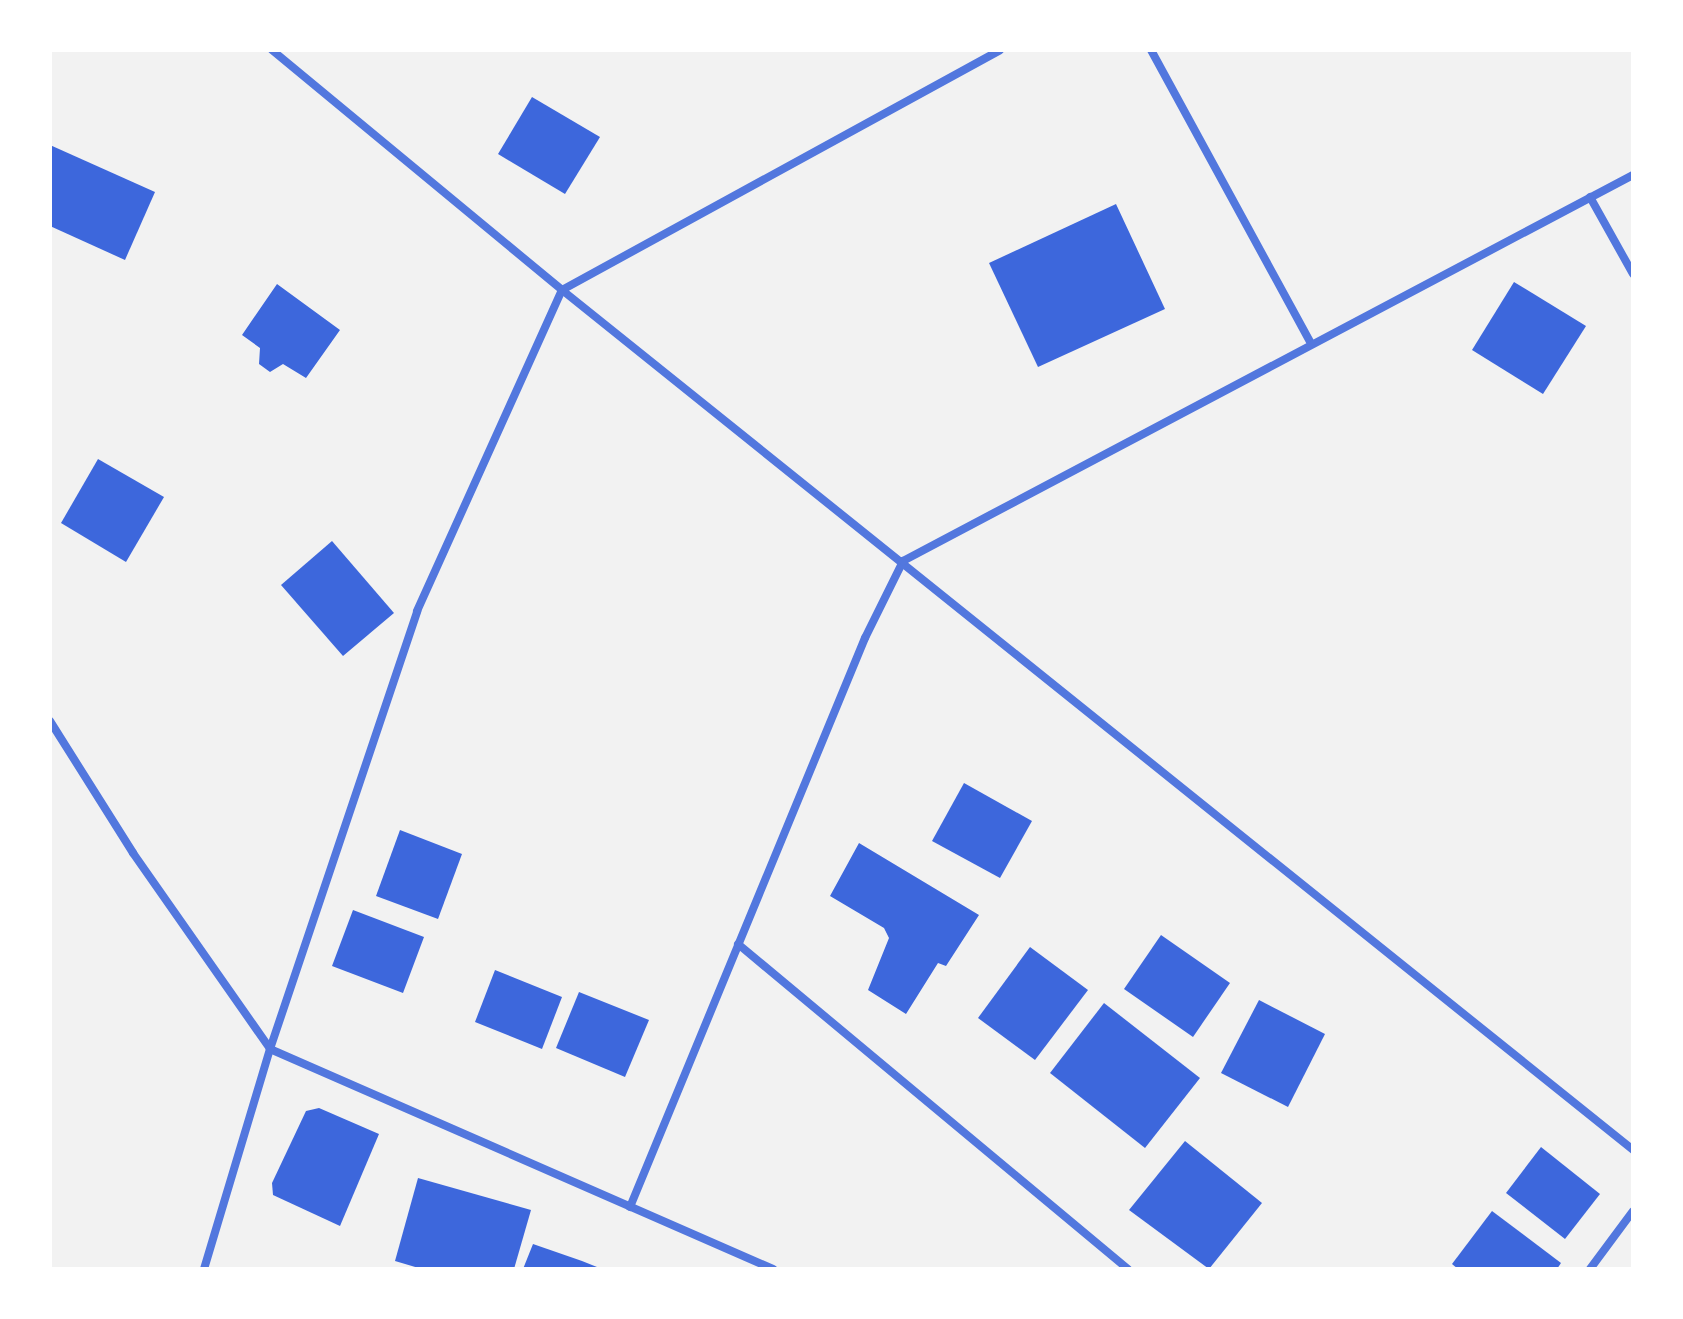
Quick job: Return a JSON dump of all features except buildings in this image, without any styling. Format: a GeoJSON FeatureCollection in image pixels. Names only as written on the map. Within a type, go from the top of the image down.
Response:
{"type":"FeatureCollection","features":[{"type":"Feature","properties":{"kind":"street"},"geometry":{"type":"LineString","coordinates":[[272,50],[562,290],[1633,1150]]}},
{"type":"Feature","properties":{"kind":"street"},"geometry":{"type":"LineString","coordinates":[[204,1269],[270,1049],[417,611],[562,290],[1000,50]]}},
{"type":"Feature","properties":{"kind":"street"},"geometry":{"type":"LineString","coordinates":[[1151,50],[1310,342]]}},
{"type":"Feature","properties":{"kind":"street"},"geometry":{"type":"LineString","coordinates":[[630,1207],[865,638],[903,561],[1310,342],[1633,175]]}},
{"type":"Feature","properties":{"kind":"street"},"geometry":{"type":"LineString","coordinates":[[1590,197],[1633,274]]}},
{"type":"Feature","properties":{"kind":"street"},"geometry":{"type":"LineString","coordinates":[[50,721],[133,853],[270,1049],[773,1269]]}},
{"type":"Feature","properties":{"kind":"street"},"geometry":{"type":"LineString","coordinates":[[738,944],[1128,1269]]}},
{"type":"Feature","properties":{"kind":"street"},"geometry":{"type":"LineString","coordinates":[[1590,1269],[1633,1211]]}}]}
